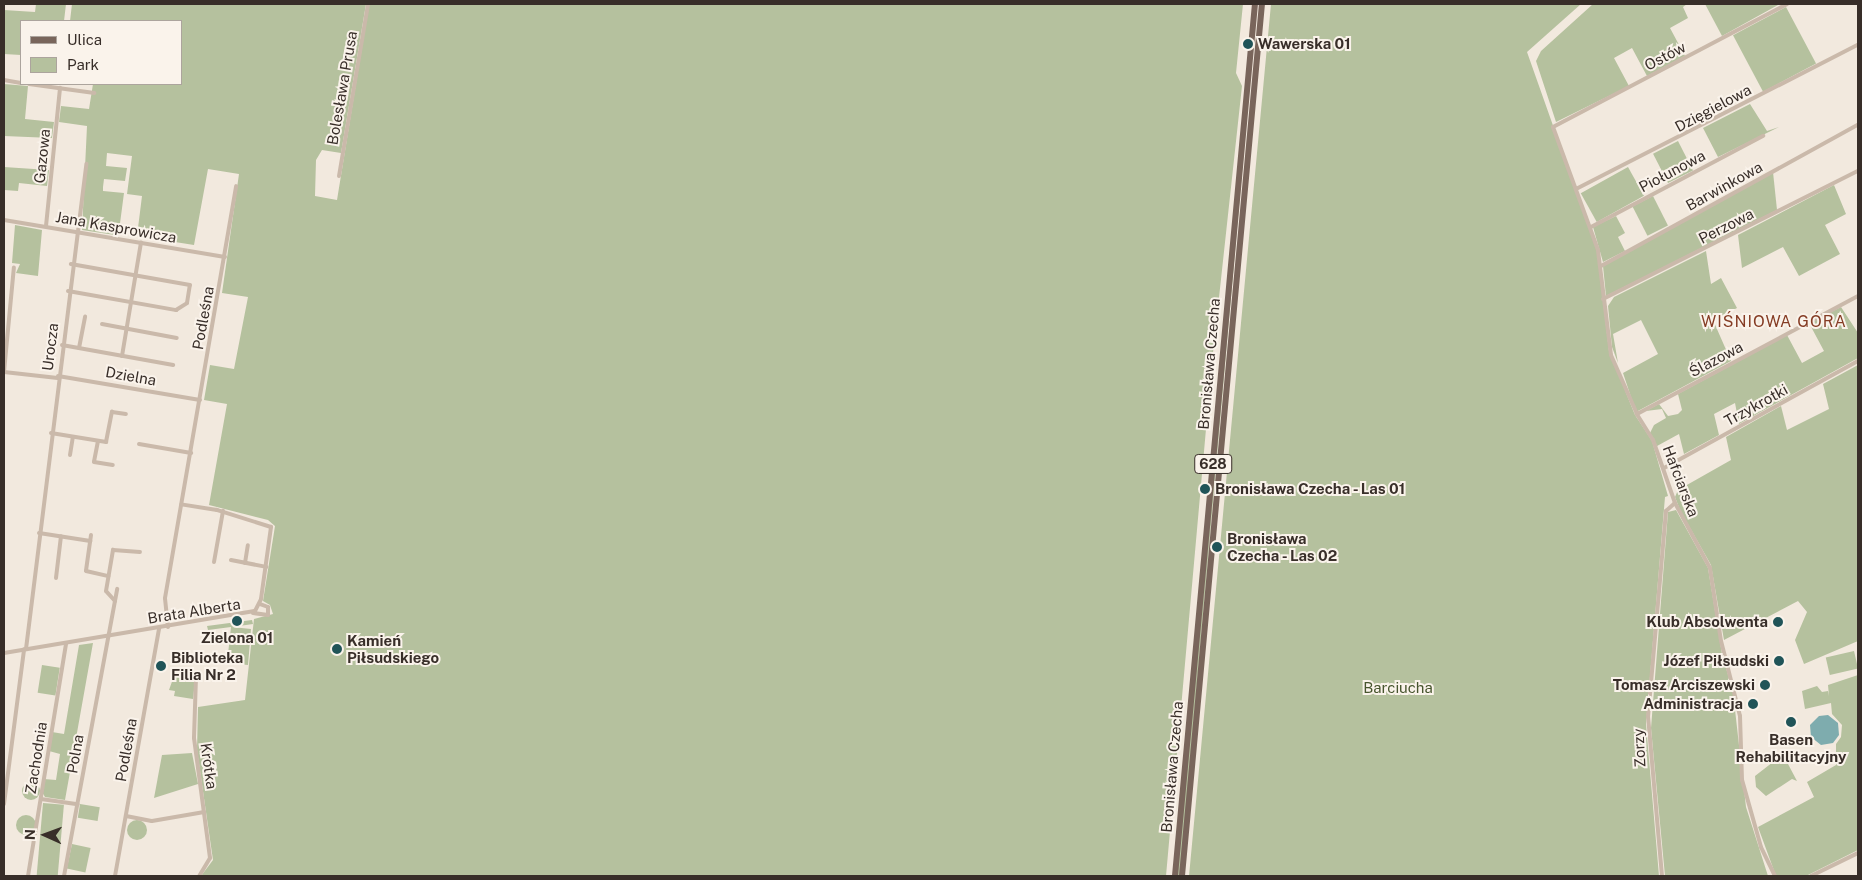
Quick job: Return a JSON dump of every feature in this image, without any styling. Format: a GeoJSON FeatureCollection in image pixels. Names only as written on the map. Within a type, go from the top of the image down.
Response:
{"type":"FeatureCollection","features":[{"type":"Feature","properties":{"kind":"main road","name":"Bronisława Czecha"},"geometry":{"type":"LineString","coordinates":[[1175,876],[1255,4]]}},
{"type":"Feature","properties":{"kind":"main road","name":"Bronisława Czecha"},"geometry":{"type":"LineString","coordinates":[[1182,876],[1262,4]]}},
{"type":"Feature","properties":{"kind":"street","name":"Bolesława Prusa"},"geometry":{"type":"LineString","coordinates":[[340,176],[368,4]]}},
{"type":"Feature","properties":{"kind":"street","name":"Ostów"},"geometry":{"type":"LineString","coordinates":[[1553,127],[1787,4]]}},
{"type":"Feature","properties":{"kind":"street","name":"Dzięgielowa"},"geometry":{"type":"LineString","coordinates":[[1576,189],[1858,45]]}},
{"type":"Feature","properties":{"kind":"street"},"geometry":{"type":"LineString","coordinates":[[4,80],[20,83]]}},
{"type":"Feature","properties":{"kind":"street"},"geometry":{"type":"LineString","coordinates":[[37,85],[94,93]]}},
{"type":"Feature","properties":{"kind":"street","name":"Gazowa"},"geometry":{"type":"LineString","coordinates":[[46,226],[60,88]]}},
{"type":"Feature","properties":{"kind":"street","name":"Barwinkowa"},"geometry":{"type":"LineString","coordinates":[[1600,266],[1858,125]]}},
{"type":"Feature","properties":{"kind":"street","name":"Hafciarska"},"geometry":{"type":"LineString","coordinates":[[1553,127],[1591,227],[1600,266],[1611,355],[1636,414],[1653,440],[1675,503],[1710,568],[1721,641],[1740,716],[1742,780],[1761,847],[1775,876]]}},
{"type":"Feature","properties":{"kind":"street","name":"Piołunowa"},"geometry":{"type":"LineString","coordinates":[[1591,227],[1763,136]]}},
{"type":"Feature","properties":{"kind":"street","name":"Urocza"},"geometry":{"type":"LineString","coordinates":[[4,804],[52,434],[68,291],[86,164]]}},
{"type":"Feature","properties":{"kind":"street","name":"Perzowa"},"geometry":{"type":"LineString","coordinates":[[1604,299],[1858,171]]}},
{"type":"Feature","properties":{"kind":"street","name":"Podleśna"},"geometry":{"type":"LineString","coordinates":[[168,627],[165,598],[236,186]]}},
{"type":"Feature","properties":{"kind":"street","name":"Jana Kasprowicza"},"geometry":{"type":"LineString","coordinates":[[4,220],[225,257]]}},
{"type":"Feature","properties":{"kind":"street"},"geometry":{"type":"LineString","coordinates":[[122,356],[141,243]]}},
{"type":"Feature","properties":{"kind":"street"},"geometry":{"type":"LineString","coordinates":[[68,291],[179,309],[187,303],[190,285],[72,264]]}},
{"type":"Feature","properties":{"kind":"street"},"geometry":{"type":"LineString","coordinates":[[4,372],[14,267]]}},
{"type":"Feature","properties":{"kind":"street","name":"Ślazowa"},"geometry":{"type":"LineString","coordinates":[[1636,414],[1858,296]]}},
{"type":"Feature","properties":{"kind":"street"},"geometry":{"type":"LineString","coordinates":[[79,348],[85,317]]}},
{"type":"Feature","properties":{"kind":"street"},"geometry":{"type":"LineString","coordinates":[[102,324],[177,338]]}},
{"type":"Feature","properties":{"kind":"street"},"geometry":{"type":"LineString","coordinates":[[62,345],[173,365]]}},
{"type":"Feature","properties":{"kind":"street","name":"Trzykrotki"},"geometry":{"type":"LineString","coordinates":[[1664,468],[1858,361]]}},
{"type":"Feature","properties":{"kind":"street","name":"Dzielna"},"geometry":{"type":"LineString","coordinates":[[4,372],[58,377],[200,400]]}},
{"type":"Feature","properties":{"kind":"street"},"geometry":{"type":"LineString","coordinates":[[52,434],[106,442],[112,412],[126,414]]}},
{"type":"Feature","properties":{"kind":"street"},"geometry":{"type":"LineString","coordinates":[[70,455],[73,437]]}},
{"type":"Feature","properties":{"kind":"street"},"geometry":{"type":"LineString","coordinates":[[98,441],[94,462],[113,465]]}},
{"type":"Feature","properties":{"kind":"street"},"geometry":{"type":"LineString","coordinates":[[139,444],[190,453]]}},
{"type":"Feature","properties":{"kind":"street","name":"Zorzy"},"geometry":{"type":"LineString","coordinates":[[1662,876],[1648,717],[1666,511],[1675,503]]}},
{"type":"Feature","properties":{"kind":"street"},"geometry":{"type":"LineString","coordinates":[[181,504],[223,511],[214,562]]}},
{"type":"Feature","properties":{"kind":"street","name":"Brata Alberta"},"geometry":{"type":"LineString","coordinates":[[4,653],[253,613],[260,604],[271,527],[223,511]]}},
{"type":"Feature","properties":{"kind":"street"},"geometry":{"type":"LineString","coordinates":[[39,533],[90,541]]}},
{"type":"Feature","properties":{"kind":"street"},"geometry":{"type":"LineString","coordinates":[[91,535],[86,571],[108,576]]}},
{"type":"Feature","properties":{"kind":"street"},"geometry":{"type":"LineString","coordinates":[[56,578],[61,536]]}},
{"type":"Feature","properties":{"kind":"street"},"geometry":{"type":"LineString","coordinates":[[245,563],[248,545]]}},
{"type":"Feature","properties":{"kind":"street"},"geometry":{"type":"LineString","coordinates":[[115,601],[106,591],[113,550],[140,552]]}},
{"type":"Feature","properties":{"kind":"street"},"geometry":{"type":"LineString","coordinates":[[231,560],[266,567]]}},
{"type":"Feature","properties":{"kind":"street"},"geometry":{"type":"LineString","coordinates":[[109,636],[117,589]]}},
{"type":"Feature","properties":{"kind":"street"},"geometry":{"type":"LineString","coordinates":[[253,613],[268,615],[267,606],[260,604]]}},
{"type":"Feature","properties":{"kind":"street","name":"Podleśna"},"geometry":{"type":"LineString","coordinates":[[115,876],[159,628]]}},
{"type":"Feature","properties":{"kind":"street","name":"Polna"},"geometry":{"type":"LineString","coordinates":[[64,876],[109,636]]}},
{"type":"Feature","properties":{"kind":"street","name":"Zachodnia"},"geometry":{"type":"LineString","coordinates":[[28,876],[66,642]]}},
{"type":"Feature","properties":{"kind":"street","name":"Krótka"},"geometry":{"type":"LineString","coordinates":[[196,678],[194,738],[210,858],[199,876]]}},
{"type":"Feature","properties":{"kind":"street"},"geometry":{"type":"LineString","coordinates":[[41,799],[78,804]]}},
{"type":"Feature","properties":{"kind":"street"},"geometry":{"type":"LineString","coordinates":[[126,816],[152,821],[204,812]]}},
{"type":"Feature","properties":{"kind":"street"},"geometry":{"type":"LineString","coordinates":[[1811,876],[1858,853]]}},
{"type":"Feature","properties":{"kind":"green space"},"geometry":{"type":"Polygon","coordinates":[[[36,4],[66,4],[64,20],[20,20],[20,55],[4,54],[4,10],[35,12],[36,4]]]}},
{"type":"Feature","properties":{"kind":"green space"},"geometry":{"type":"Polygon","coordinates":[[[72,4],[366,4],[341,153],[322,150],[316,160],[315,196],[337,200],[369,4],[1243,4],[1236,73],[1242,86],[1212,362],[1166,876],[201,876],[213,860],[197,750],[198,707],[245,700],[254,619],[273,614],[270,605],[263,601],[275,526],[268,520],[209,505],[227,404],[204,400],[210,365],[234,369],[248,297],[222,293],[239,174],[208,169],[194,245],[137,236],[142,196],[127,194],[132,156],[107,153],[106,166],[127,168],[125,181],[104,179],[103,191],[124,193],[119,231],[115,235],[82,230],[87,126],[59,122],[61,106],[89,109],[93,85],[182,85],[182,20],[70,20],[72,4]]]}},
{"type":"Feature","properties":{"kind":"green space","name":"Barciucha"},"geometry":{"type":"Polygon","coordinates":[[[1271,4],[1581,4],[1527,52],[1597,250],[1609,351],[1635,415],[1652,441],[1668,496],[1665,497],[1646,724],[1659,876],[1189,876],[1271,4]]]}},
{"type":"Feature","properties":{"kind":"green space"},"geometry":{"type":"Polygon","coordinates":[[[1593,4],[1687,4],[1683,7],[1688,18],[1670,28],[1685,56],[1647,76],[1632,48],[1614,58],[1629,86],[1556,122],[1536,61],[1541,51],[1593,4]]]}},
{"type":"Feature","properties":{"kind":"green space"},"geometry":{"type":"Polygon","coordinates":[[[1705,4],[1777,4],[1778,5],[1722,36],[1705,4]]]}},
{"type":"Feature","properties":{"kind":"green space"},"geometry":{"type":"Polygon","coordinates":[[[1786,7],[1816,64],[1763,92],[1733,35],[1786,7]]]}},
{"type":"Feature","properties":{"kind":"green space"},"geometry":{"type":"Polygon","coordinates":[[[1254,36],[1180,876],[1177,876],[1254,36]]]}},
{"type":"Feature","properties":{"kind":"green space"},"geometry":{"type":"Polygon","coordinates":[[[4,84],[28,86],[25,119],[54,122],[52,138],[4,136],[4,84]]]}},
{"type":"Feature","properties":{"kind":"green space"},"geometry":{"type":"Polygon","coordinates":[[[1750,104],[1767,131],[1779,127],[1718,157],[1703,128],[1750,104]]]}},
{"type":"Feature","properties":{"kind":"green space"},"geometry":{"type":"Polygon","coordinates":[[[1678,141],[1693,170],[1668,183],[1653,154],[1678,141]]]}},
{"type":"Feature","properties":{"kind":"green space"},"geometry":{"type":"Polygon","coordinates":[[[4,167],[49,170],[47,186],[19,183],[18,191],[4,190],[4,167]]]}},
{"type":"Feature","properties":{"kind":"green space"},"geometry":{"type":"Polygon","coordinates":[[[1628,167],[1644,196],[1597,222],[1581,193],[1628,167]]]}},
{"type":"Feature","properties":{"kind":"green space"},"geometry":{"type":"Polygon","coordinates":[[[1773,172],[1777,210],[1606,296],[1603,266],[1773,172]]]}},
{"type":"Feature","properties":{"kind":"green space"},"geometry":{"type":"Polygon","coordinates":[[[1834,185],[1846,214],[1825,225],[1840,254],[1799,276],[1783,247],[1742,268],[1738,235],[1834,185]]]}},
{"type":"Feature","properties":{"kind":"green space"},"geometry":{"type":"Polygon","coordinates":[[[1653,196],[1668,225],[1647,236],[1633,206],[1653,196]]]}},
{"type":"Feature","properties":{"kind":"green space"},"geometry":{"type":"Polygon","coordinates":[[[1616,216],[1625,233],[1618,237],[1625,251],[1603,262],[1593,227],[1616,216]]]}},
{"type":"Feature","properties":{"kind":"green space"},"geometry":{"type":"Polygon","coordinates":[[[15,225],[42,230],[38,276],[16,273],[20,264],[12,263],[15,225]]]}},
{"type":"Feature","properties":{"kind":"green space"},"geometry":{"type":"Polygon","coordinates":[[[1706,251],[1711,284],[1721,278],[1737,308],[1713,320],[1731,361],[1636,412],[1623,373],[1658,354],[1641,320],[1613,334],[1618,363],[1612,347],[1608,306],[1614,297],[1706,251]]]}},
{"type":"Feature","properties":{"kind":"green space"},"geometry":{"type":"Polygon","coordinates":[[[1841,307],[1858,333],[1858,358],[1739,424],[1735,403],[1714,414],[1719,435],[1684,454],[1679,434],[1657,446],[1650,433],[1654,425],[1666,418],[1662,409],[1646,411],[1659,404],[1668,416],[1678,414],[1682,410],[1678,394],[1787,335],[1802,363],[1824,351],[1809,323],[1841,307]]]}},
{"type":"Feature","properties":{"kind":"green space"},"geometry":{"type":"Polygon","coordinates":[[[1858,365],[1858,641],[1804,664],[1795,640],[1807,612],[1798,601],[1724,640],[1711,565],[1680,510],[1675,497],[1678,490],[1731,460],[1726,437],[1781,406],[1787,430],[1829,409],[1823,384],[1858,365]]]}},
{"type":"Feature","properties":{"kind":"green space"},"geometry":{"type":"Polygon","coordinates":[[[1676,510],[1708,568],[1722,654],[1733,692],[1746,807],[1768,876],[1665,876],[1651,728],[1668,512],[1676,510]]]}},
{"type":"Feature","properties":{"kind":"green space"},"geometry":{"type":"Polygon","coordinates":[[[252,620],[253,624],[232,627],[251,629],[248,665],[227,663],[231,627],[208,630],[207,626],[252,620]]]}},
{"type":"Feature","properties":{"kind":"green space"},"geometry":{"type":"Polygon","coordinates":[[[93,643],[65,800],[45,797],[42,792],[44,779],[56,780],[60,754],[49,751],[52,732],[64,734],[79,645],[93,643]]]}},
{"type":"Feature","properties":{"kind":"green space"},"geometry":{"type":"Polygon","coordinates":[[[1854,651],[1858,669],[1830,675],[1826,658],[1854,651]]]}},
{"type":"Feature","properties":{"kind":"green space"},"geometry":{"type":"Polygon","coordinates":[[[42,665],[60,668],[55,695],[38,693],[42,665]]]}},
{"type":"Feature","properties":{"kind":"green space"},"geometry":{"type":"Polygon","coordinates":[[[1858,675],[1858,850],[1806,876],[1776,876],[1758,827],[1814,797],[1807,782],[1836,765],[1836,744],[1841,737],[1842,725],[1832,714],[1831,703],[1805,709],[1802,691],[1817,686],[1822,692],[1828,691],[1829,696],[1828,685],[1858,675]]]}},
{"type":"Feature","properties":{"kind":"green space"},"geometry":{"type":"Polygon","coordinates":[[[174,676],[195,681],[193,699],[174,696],[175,691],[169,690],[174,676]]]}},
{"type":"Feature","properties":{"kind":"green space"},"geometry":{"type":"Polygon","coordinates":[[[192,753],[198,784],[154,798],[162,755],[192,753]]]}},
{"type":"Feature","properties":{"kind":"green space"},"geometry":{"type":"Polygon","coordinates":[[[1773,762],[1788,764],[1797,781],[1792,779],[1766,796],[1756,787],[1755,776],[1773,762]]]}},
{"type":"Feature","properties":{"kind":"green space"},"geometry":{"type":"Polygon","coordinates":[[[31,782],[37,785],[40,791],[37,797],[31,800],[25,797],[22,791],[25,785],[31,782]]]}},
{"type":"Feature","properties":{"kind":"green space"},"geometry":{"type":"Polygon","coordinates":[[[43,803],[64,805],[58,876],[37,876],[43,803]]]}},
{"type":"Feature","properties":{"kind":"green space"},"geometry":{"type":"Polygon","coordinates":[[[80,804],[100,807],[98,821],[78,818],[80,804]]]}},
{"type":"Feature","properties":{"kind":"green space"},"geometry":{"type":"Polygon","coordinates":[[[26,815],[33,818],[36,825],[33,832],[26,835],[19,832],[16,825],[19,818],[26,815]]]}},
{"type":"Feature","properties":{"kind":"green space"},"geometry":{"type":"Polygon","coordinates":[[[133,820],[141,820],[147,826],[147,834],[141,840],[133,840],[127,834],[127,826],[133,820]]]}},
{"type":"Feature","properties":{"kind":"green space"},"geometry":{"type":"Polygon","coordinates":[[[72,844],[91,848],[85,872],[67,868],[72,844]]]}},
{"type":"Feature","properties":{"kind":"water"},"geometry":{"type":"Polygon","coordinates":[[[1828,715],[1838,723],[1839,735],[1833,743],[1821,745],[1811,737],[1810,725],[1819,716],[1828,715]]]}},
{"type":"Feature","properties":{"kind":"place","name":"Wawerska 01"},"geometry":{"type":"Point","coordinates":[1248,44]}},
{"type":"Feature","properties":{"kind":"place","name":"Bronisława Czecha - Las 01"},"geometry":{"type":"Point","coordinates":[1205,489]}},
{"type":"Feature","properties":{"kind":"place","name":"Bronisława Czecha - Las 02"},"geometry":{"type":"Point","coordinates":[1217,547]}},
{"type":"Feature","properties":{"kind":"place","name":"Zielona 01"},"geometry":{"type":"Point","coordinates":[237,621]}},
{"type":"Feature","properties":{"kind":"place","name":"Klub Absolwenta"},"geometry":{"type":"Point","coordinates":[1778,622]}},
{"type":"Feature","properties":{"kind":"place","name":"Kamień Piłsudskiego"},"geometry":{"type":"Point","coordinates":[337,649]}},
{"type":"Feature","properties":{"kind":"place","name":"Józef Piłsudski"},"geometry":{"type":"Point","coordinates":[1779,661]}},
{"type":"Feature","properties":{"kind":"place","name":"Biblioteka Filia Nr 2"},"geometry":{"type":"Point","coordinates":[161,666]}},
{"type":"Feature","properties":{"kind":"place","name":"Tomasz Arciszewski"},"geometry":{"type":"Point","coordinates":[1765,685]}},
{"type":"Feature","properties":{"kind":"place","name":"Administracja"},"geometry":{"type":"Point","coordinates":[1753,704]}},
{"type":"Feature","properties":{"kind":"place","name":"Basen Rehabilitacyjny"},"geometry":{"type":"Point","coordinates":[1791,722]}},
{"type":"Feature","properties":{"kind":"district","name":"WIŚNIOWA GÓRA"},"geometry":{"type":"Point","coordinates":[1774,322]}}]}
